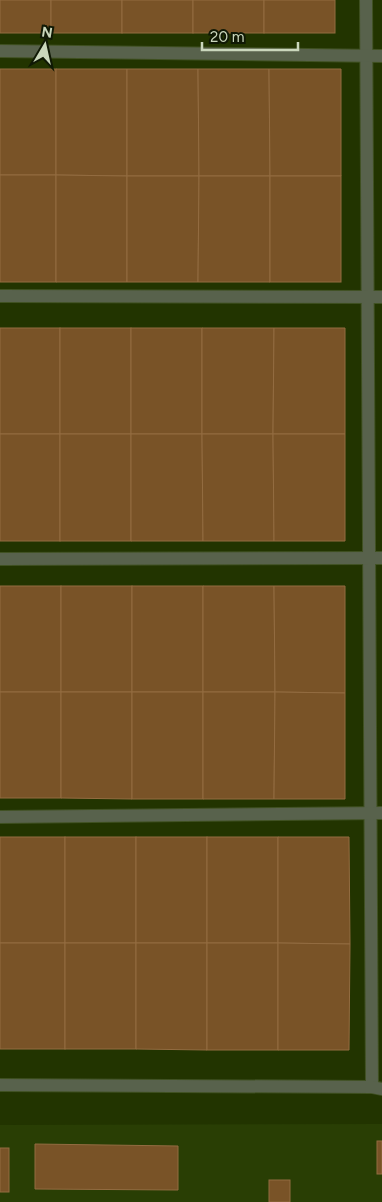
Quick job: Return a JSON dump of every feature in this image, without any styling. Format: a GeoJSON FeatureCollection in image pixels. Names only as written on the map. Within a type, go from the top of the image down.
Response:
{"type":"FeatureCollection","features":[{"type":"Feature","properties":{"kind":"street"},"geometry":{"type":"LineString","coordinates":[[0,1085],[377,1088],[376,813],[368,558],[366,0]]}},
{"type":"Feature","properties":{"kind":"street"},"geometry":{"type":"LineString","coordinates":[[0,51],[382,56]]}},
{"type":"Feature","properties":{"kind":"street"},"geometry":{"type":"LineString","coordinates":[[0,296],[382,297]]}},
{"type":"Feature","properties":{"kind":"street"},"geometry":{"type":"LineString","coordinates":[[0,559],[382,558]]}},
{"type":"Feature","properties":{"kind":"street"},"geometry":{"type":"LineString","coordinates":[[0,817],[376,813]]}},
{"type":"Feature","properties":{"kind":"shaded area"},"geometry":{"type":"Polygon","coordinates":[[[382,1124],[382,1202],[0,1202],[0,1125],[382,1124]]]}},
{"type":"Feature","properties":{"kind":"building"},"geometry":{"type":"Polygon","coordinates":[[[0,0],[51,0],[51,33],[0,33],[0,0]]]}},
{"type":"Feature","properties":{"kind":"building"},"geometry":{"type":"Polygon","coordinates":[[[51,0],[122,0],[122,33],[51,33],[51,0]]]}},
{"type":"Feature","properties":{"kind":"building"},"geometry":{"type":"Polygon","coordinates":[[[122,0],[193,0],[193,33],[122,33],[122,0]]]}},
{"type":"Feature","properties":{"kind":"building"},"geometry":{"type":"Polygon","coordinates":[[[193,0],[264,0],[264,33],[193,33],[193,0]]]}},
{"type":"Feature","properties":{"kind":"building"},"geometry":{"type":"Polygon","coordinates":[[[264,0],[335,0],[335,33],[264,33],[264,0]]]}},
{"type":"Feature","properties":{"kind":"building"},"geometry":{"type":"Polygon","coordinates":[[[0,69],[56,69],[56,175],[0,175],[0,69]]]}},
{"type":"Feature","properties":{"kind":"building"},"geometry":{"type":"Polygon","coordinates":[[[56,69],[127,69],[127,176],[56,175],[56,69]]]}},
{"type":"Feature","properties":{"kind":"building"},"geometry":{"type":"Polygon","coordinates":[[[127,69],[198,69],[199,176],[127,176],[127,69]]]}},
{"type":"Feature","properties":{"kind":"building"},"geometry":{"type":"Polygon","coordinates":[[[198,69],[269,69],[270,176],[199,176],[198,69]]]}},
{"type":"Feature","properties":{"kind":"building"},"geometry":{"type":"Polygon","coordinates":[[[269,69],[341,69],[341,176],[270,176],[269,69]]]}},
{"type":"Feature","properties":{"kind":"building"},"geometry":{"type":"Polygon","coordinates":[[[0,175],[56,175],[56,282],[0,282],[0,175]]]}},
{"type":"Feature","properties":{"kind":"building"},"geometry":{"type":"Polygon","coordinates":[[[56,175],[127,176],[127,282],[56,282],[56,175]]]}},
{"type":"Feature","properties":{"kind":"building"},"geometry":{"type":"Polygon","coordinates":[[[127,176],[199,176],[198,282],[127,282],[127,176]]]}},
{"type":"Feature","properties":{"kind":"building"},"geometry":{"type":"Polygon","coordinates":[[[199,176],[270,176],[270,282],[198,282],[199,176]]]}},
{"type":"Feature","properties":{"kind":"building"},"geometry":{"type":"Polygon","coordinates":[[[270,176],[341,176],[341,282],[270,282],[270,176]]]}},
{"type":"Feature","properties":{"kind":"building"},"geometry":{"type":"Polygon","coordinates":[[[0,328],[60,328],[60,434],[0,434],[0,328]]]}},
{"type":"Feature","properties":{"kind":"building"},"geometry":{"type":"Polygon","coordinates":[[[60,328],[131,328],[131,434],[60,434],[60,328]]]}},
{"type":"Feature","properties":{"kind":"building"},"geometry":{"type":"Polygon","coordinates":[[[131,328],[202,328],[202,434],[131,434],[131,328]]]}},
{"type":"Feature","properties":{"kind":"building"},"geometry":{"type":"Polygon","coordinates":[[[202,328],[274,328],[273,434],[202,434],[202,328]]]}},
{"type":"Feature","properties":{"kind":"building"},"geometry":{"type":"Polygon","coordinates":[[[274,328],[345,328],[345,434],[273,434],[274,328]]]}},
{"type":"Feature","properties":{"kind":"building"},"geometry":{"type":"Polygon","coordinates":[[[0,434],[60,434],[60,541],[0,541],[0,434]]]}},
{"type":"Feature","properties":{"kind":"building"},"geometry":{"type":"Polygon","coordinates":[[[60,434],[131,434],[131,541],[60,541],[60,434]]]}},
{"type":"Feature","properties":{"kind":"building"},"geometry":{"type":"Polygon","coordinates":[[[131,434],[202,434],[203,541],[131,541],[131,434]]]}},
{"type":"Feature","properties":{"kind":"building"},"geometry":{"type":"Polygon","coordinates":[[[202,434],[273,434],[274,541],[203,541],[202,434]]]}},
{"type":"Feature","properties":{"kind":"building"},"geometry":{"type":"Polygon","coordinates":[[[273,434],[345,434],[345,541],[274,541],[273,434]]]}},
{"type":"Feature","properties":{"kind":"building"},"geometry":{"type":"Polygon","coordinates":[[[0,586],[61,586],[61,692],[0,692],[0,586]]]}},
{"type":"Feature","properties":{"kind":"building"},"geometry":{"type":"Polygon","coordinates":[[[61,586],[132,586],[132,692],[61,692],[61,586]]]}},
{"type":"Feature","properties":{"kind":"building"},"geometry":{"type":"Polygon","coordinates":[[[132,586],[203,586],[203,692],[132,692],[132,586]]]}},
{"type":"Feature","properties":{"kind":"building"},"geometry":{"type":"Polygon","coordinates":[[[203,586],[274,586],[275,692],[203,692],[203,586]]]}},
{"type":"Feature","properties":{"kind":"building"},"geometry":{"type":"Polygon","coordinates":[[[274,586],[345,586],[345,693],[275,692],[274,586]]]}},
{"type":"Feature","properties":{"kind":"building"},"geometry":{"type":"Polygon","coordinates":[[[0,692],[61,692],[61,798],[0,798],[0,692]]]}},
{"type":"Feature","properties":{"kind":"building"},"geometry":{"type":"Polygon","coordinates":[[[61,692],[132,692],[132,799],[61,798],[61,692]]]}},
{"type":"Feature","properties":{"kind":"building"},"geometry":{"type":"Polygon","coordinates":[[[132,692],[203,692],[203,799],[132,799],[132,692]]]}},
{"type":"Feature","properties":{"kind":"building"},"geometry":{"type":"Polygon","coordinates":[[[203,692],[275,692],[274,799],[203,799],[203,692]]]}},
{"type":"Feature","properties":{"kind":"building"},"geometry":{"type":"Polygon","coordinates":[[[275,692],[345,693],[345,799],[274,799],[275,692]]]}},
{"type":"Feature","properties":{"kind":"building"},"geometry":{"type":"Polygon","coordinates":[[[0,837],[65,837],[65,943],[0,943],[0,837]]]}},
{"type":"Feature","properties":{"kind":"building"},"geometry":{"type":"Polygon","coordinates":[[[65,837],[136,837],[136,943],[65,943],[65,837]]]}},
{"type":"Feature","properties":{"kind":"building"},"geometry":{"type":"Polygon","coordinates":[[[136,837],[207,837],[207,943],[136,943],[136,837]]]}},
{"type":"Feature","properties":{"kind":"building"},"geometry":{"type":"Polygon","coordinates":[[[207,837],[278,837],[278,943],[207,943],[207,837]]]}},
{"type":"Feature","properties":{"kind":"building"},"geometry":{"type":"Polygon","coordinates":[[[278,837],[349,837],[350,944],[278,943],[278,837]]]}},
{"type":"Feature","properties":{"kind":"building"},"geometry":{"type":"Polygon","coordinates":[[[0,943],[65,943],[65,1049],[0,1049],[0,943]]]}},
{"type":"Feature","properties":{"kind":"building"},"geometry":{"type":"Polygon","coordinates":[[[65,943],[136,943],[136,1049],[65,1049],[65,943]]]}},
{"type":"Feature","properties":{"kind":"building"},"geometry":{"type":"Polygon","coordinates":[[[136,943],[207,943],[207,1050],[136,1049],[136,943]]]}},
{"type":"Feature","properties":{"kind":"building"},"geometry":{"type":"Polygon","coordinates":[[[207,943],[278,943],[278,1050],[207,1050],[207,943]]]}},
{"type":"Feature","properties":{"kind":"building"},"geometry":{"type":"Polygon","coordinates":[[[278,943],[350,944],[349,1050],[278,1050],[278,943]]]}},
{"type":"Feature","properties":{"kind":"building"},"geometry":{"type":"Polygon","coordinates":[[[377,1141],[382,1141],[382,1174],[377,1174],[377,1141]]]}},
{"type":"Feature","properties":{"kind":"building"},"geometry":{"type":"Polygon","coordinates":[[[35,1144],[178,1146],[178,1190],[35,1189],[35,1144]]]}},
{"type":"Feature","properties":{"kind":"building"},"geometry":{"type":"Polygon","coordinates":[[[0,1148],[9,1148],[9,1192],[0,1192],[0,1148]]]}},
{"type":"Feature","properties":{"kind":"building"},"geometry":{"type":"Polygon","coordinates":[[[269,1180],[290,1180],[290,1202],[269,1202],[269,1180]]]}}]}
